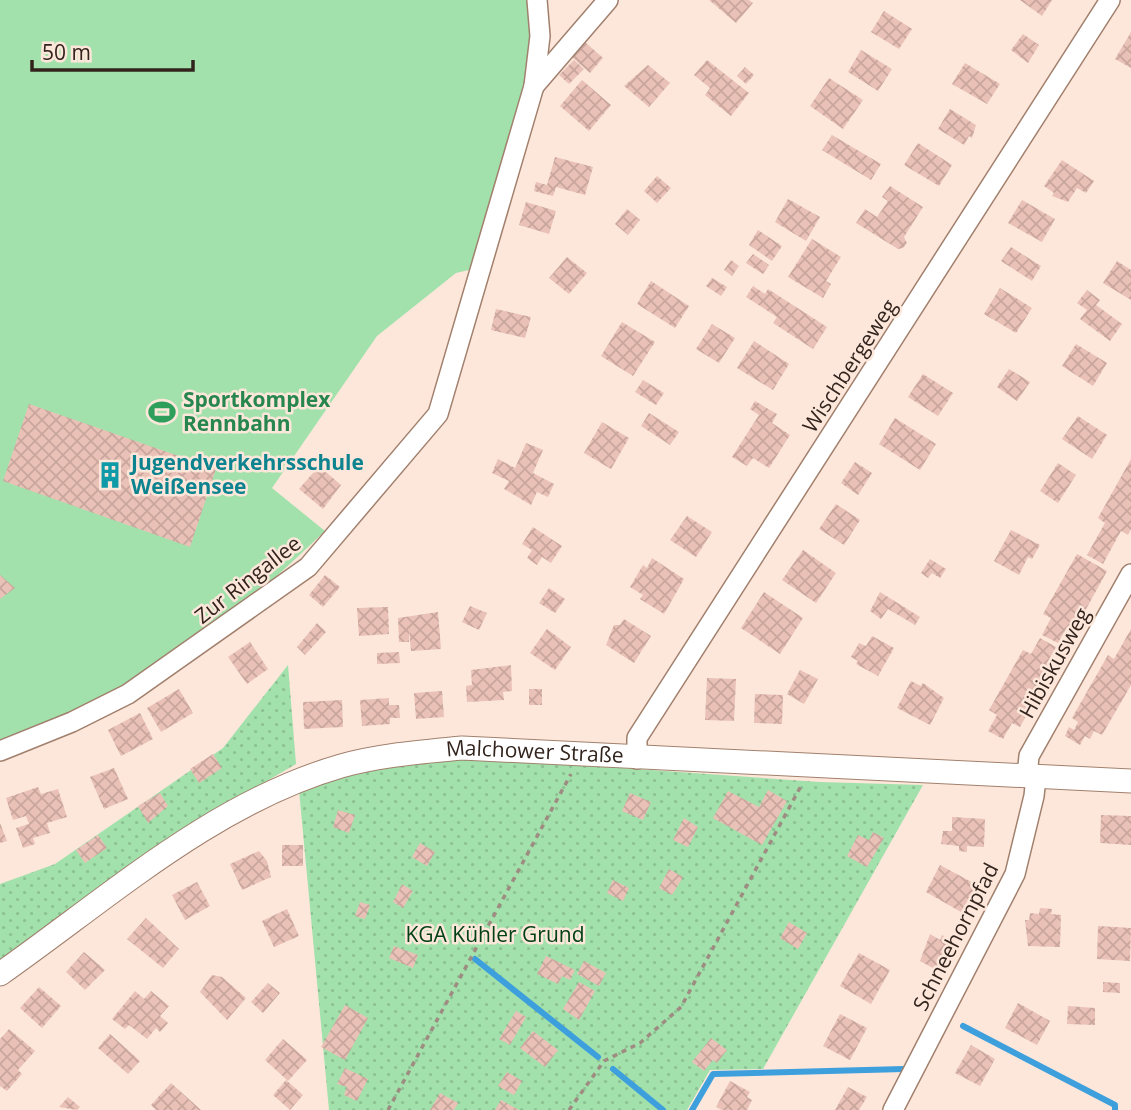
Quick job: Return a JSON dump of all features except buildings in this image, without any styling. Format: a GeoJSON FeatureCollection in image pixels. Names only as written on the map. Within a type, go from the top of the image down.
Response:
{"type":"FeatureCollection","features":[{"type":"Feature","properties":{"kind":"street","name":"Zur Ringallee"},"geometry":{"type":"LineString","coordinates":[[0,751],[72,722],[128,694],[308,567],[438,414],[534,86],[540,36],[537,0]]}},
{"type":"Feature","properties":{"kind":"street","name":"Zur Ringallee"},"geometry":{"type":"LineString","coordinates":[[534,86],[608,0]]}},
{"type":"Feature","properties":{"kind":"street","name":"Wischbergeweg"},"geometry":{"type":"LineString","coordinates":[[637,759],[637,738],[1110,0]]}},
{"type":"Feature","properties":{"kind":"street","name":"Hibiskusweg"},"geometry":{"type":"LineString","coordinates":[[1031,777],[1029,756],[1131,574]]}},
{"type":"Feature","properties":{"kind":"street","name":"Malchower Straße"},"geometry":{"type":"LineString","coordinates":[[0,974],[176,847],[264,796],[342,766],[404,753],[462,748],[637,759],[1131,781]]}},
{"type":"Feature","properties":{"kind":"street","name":"Schneehornpfad"},"geometry":{"type":"LineString","coordinates":[[893,1110],[1015,874],[1034,796],[1031,777]]}},
{"type":"Feature","properties":{"kind":"path"},"geometry":{"type":"LineString","coordinates":[[388,1110],[573,771],[575,755]]}},
{"type":"Feature","properties":{"kind":"path"},"geometry":{"type":"LineString","coordinates":[[569,1110],[604,1061],[640,1044],[681,1007],[803,783]]}},
{"type":"Feature","properties":{"kind":"green space","name":"Sportkomplex Rennbahn"},"geometry":{"type":"Polygon","coordinates":[[[0,0],[529,0],[530,34],[527,68],[513,136],[473,269],[456,273],[377,336],[272,488],[325,531],[248,601],[178,655],[103,697],[0,741],[0,0]]]}},
{"type":"Feature","properties":{"kind":"green space"},"geometry":{"type":"Polygon","coordinates":[[[288,665],[296,764],[198,821],[0,963],[0,884],[55,864],[223,748],[288,665]]]}},
{"type":"Feature","properties":{"kind":"green space","name":"KGA Kühler Grund"},"geometry":{"type":"Polygon","coordinates":[[[467,757],[820,782],[923,785],[763,1069],[710,1070],[687,1110],[329,1110],[299,790],[382,768],[467,757]]]}},
{"type":"Feature","properties":{"kind":"waterway"},"geometry":{"type":"LineString","coordinates":[[475,959],[598,1057]]}},
{"type":"Feature","properties":{"kind":"waterway"},"geometry":{"type":"LineString","coordinates":[[963,1026],[1115,1105],[1115,1110]]}},
{"type":"Feature","properties":{"kind":"waterway"},"geometry":{"type":"LineString","coordinates":[[613,1069],[663,1110]]}},
{"type":"Feature","properties":{"kind":"waterway"},"geometry":{"type":"LineString","coordinates":[[692,1110],[713,1074],[904,1069]]}},
{"type":"Feature","properties":{"kind":"place","name":"Sportkomplex Rennbahn"},"geometry":{"type":"Point","coordinates":[162,412]}},
{"type":"Feature","properties":{"kind":"place","name":"Jugendverkehrsschule Weißensee"},"geometry":{"type":"Point","coordinates":[110,475]}}]}
